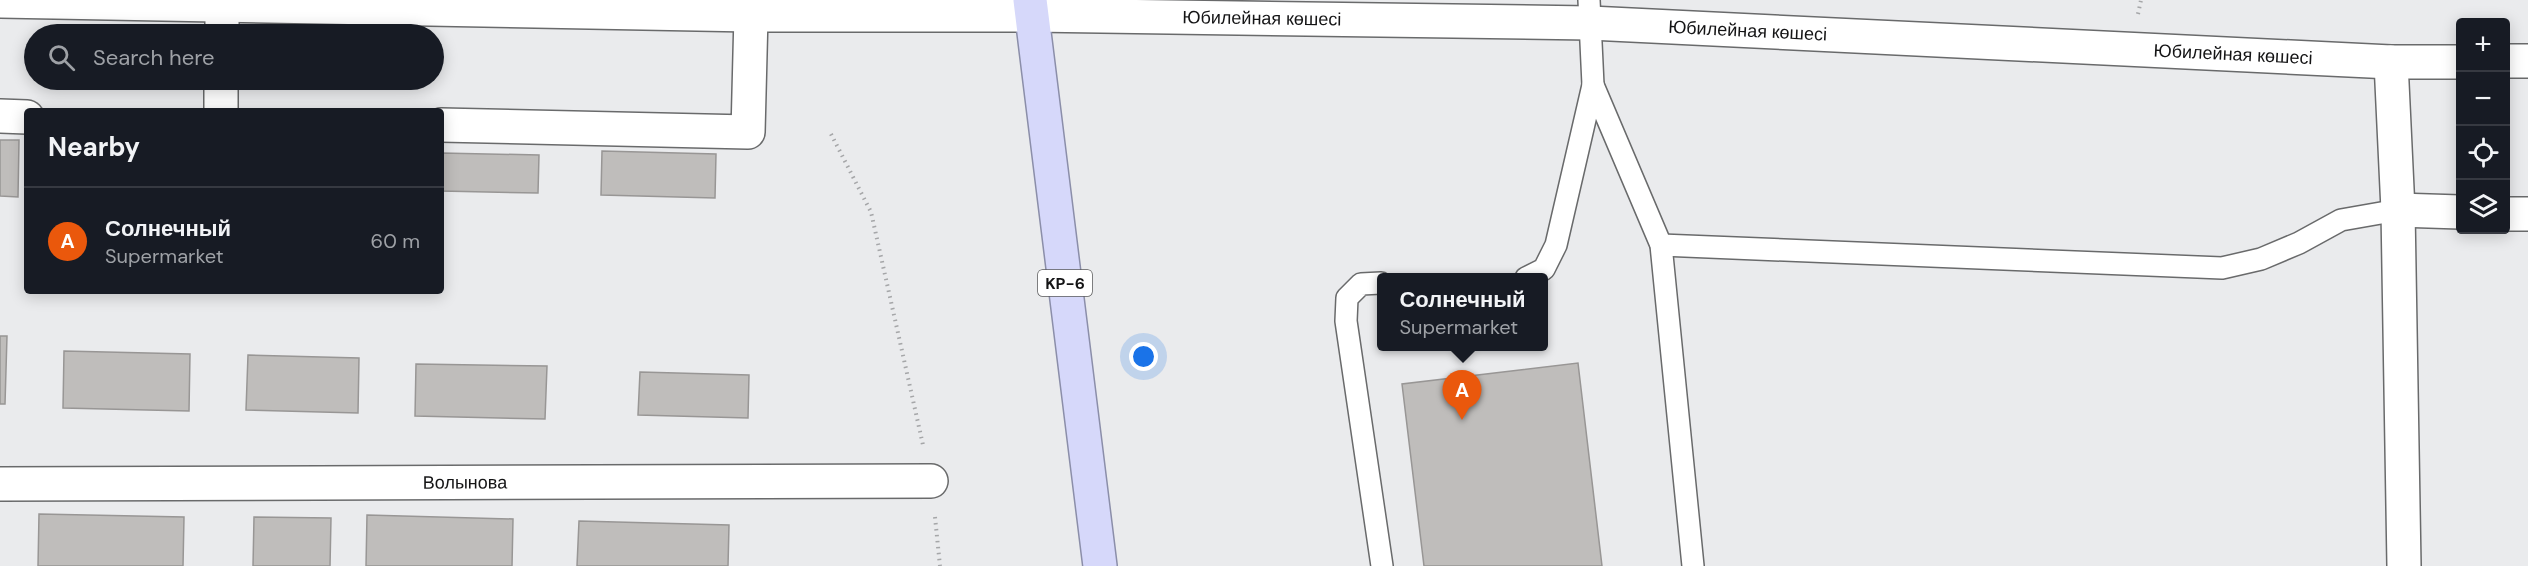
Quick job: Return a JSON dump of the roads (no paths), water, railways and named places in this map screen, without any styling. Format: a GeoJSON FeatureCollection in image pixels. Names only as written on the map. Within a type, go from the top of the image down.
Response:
{"type":"FeatureCollection","features":[{"type":"Feature","properties":{"kind":"highway","name":"KP-6"},"geometry":{"type":"LineString","coordinates":[[1031,7],[1100,566]]}},
{"type":"Feature","properties":{"kind":"street","name":"Юбилейная көшесі"},"geometry":{"type":"LineString","coordinates":[[0,1],[222,20],[751,15],[785,8],[1031,7],[1589,12],[2391,62],[2456,62]]}},
{"type":"Feature","properties":{"kind":"street"},"geometry":{"type":"LineString","coordinates":[[444,125],[748,132],[751,15]]}},
{"type":"Feature","properties":{"kind":"street"},"geometry":{"type":"LineString","coordinates":[[2510,61],[2528,61]]}},
{"type":"Feature","properties":{"kind":"street"},"geometry":{"type":"LineString","coordinates":[[2391,62],[2398,210],[2404,566]]}},
{"type":"Feature","properties":{"kind":"street"},"geometry":{"type":"LineString","coordinates":[[221,90],[221,108]]}},
{"type":"Feature","properties":{"kind":"street"},"geometry":{"type":"LineString","coordinates":[[0,116],[24,117]]}},
{"type":"Feature","properties":{"kind":"street"},"geometry":{"type":"LineString","coordinates":[[2398,210],[2456,212]]}},
{"type":"Feature","properties":{"kind":"street"},"geometry":{"type":"LineString","coordinates":[[2510,214],[2528,214]]}},
{"type":"Feature","properties":{"kind":"street","name":"Волынова"},"geometry":{"type":"LineString","coordinates":[[0,484],[931,481]]}},
{"type":"Feature","properties":{"kind":"lane"},"geometry":{"type":"LineString","coordinates":[[1536,273],[1544,269],[1556,245],[1593,85],[1589,12]]}},
{"type":"Feature","properties":{"kind":"lane"},"geometry":{"type":"LineString","coordinates":[[1593,85],[1661,244],[1693,566]]}},
{"type":"Feature","properties":{"kind":"lane"},"geometry":{"type":"LineString","coordinates":[[1661,244],[2222,268],[2260,259],[2299,243],[2341,220],[2398,210]]}},
{"type":"Feature","properties":{"kind":"lane"},"geometry":{"type":"LineString","coordinates":[[1377,283],[1361,284],[1347,298],[1346,321],[1382,566]]}},
{"type":"Feature","properties":{"kind":"place","name":"Солнечный"},"geometry":{"type":"Point","coordinates":[1462,420]}}]}
